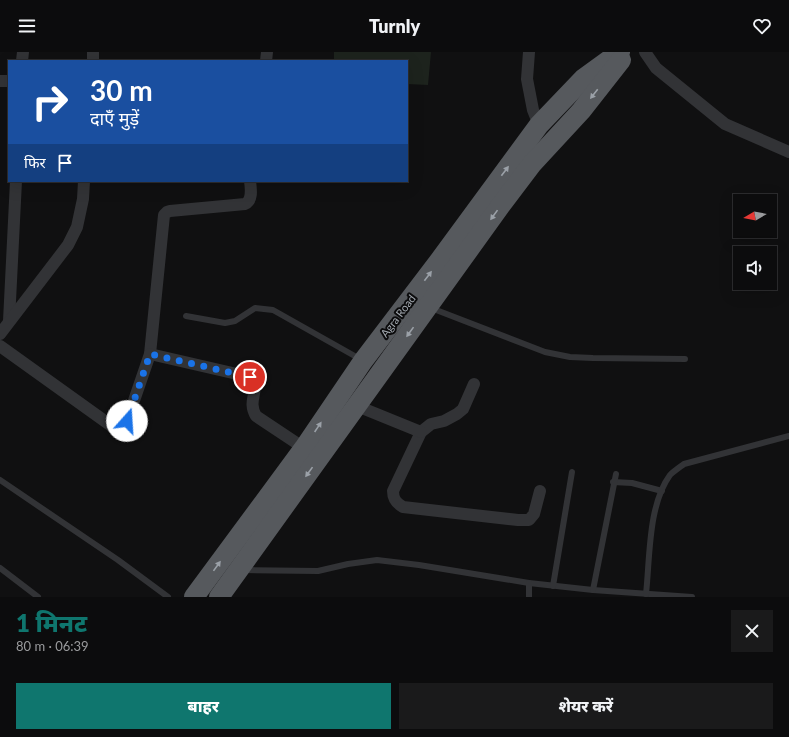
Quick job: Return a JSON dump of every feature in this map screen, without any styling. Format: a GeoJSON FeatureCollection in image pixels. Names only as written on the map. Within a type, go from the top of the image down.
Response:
{"type":"FeatureCollection","features":[{"type":"Feature","properties":{"kind":"highway","name":"Agra Road"},"geometry":{"type":"LineString","coordinates":[[194,597],[304,448],[363,361],[539,125],[584,78],[620,52]]}},
{"type":"Feature","properties":{"kind":"highway","name":"Agra Road"},"geometry":{"type":"LineString","coordinates":[[219,597],[532,164],[581,111],[627,52]]}},
{"type":"Feature","properties":{"kind":"street"},"geometry":{"type":"LineString","coordinates":[[529,52],[527,79],[533,110],[539,125]]}},
{"type":"Feature","properties":{"kind":"street"},"geometry":{"type":"LineString","coordinates":[[645,52],[656,68],[725,124],[789,152]]}},
{"type":"Feature","properties":{"kind":"street"},"geometry":{"type":"LineString","coordinates":[[9,321],[16,182]]}},
{"type":"Feature","properties":{"kind":"street"},"geometry":{"type":"LineString","coordinates":[[0,334],[68,246],[77,227],[83,199],[84,182]]}},
{"type":"Feature","properties":{"kind":"street"},"geometry":{"type":"LineString","coordinates":[[0,346],[113,427],[121,427],[127,421],[150,354],[164,215],[170,210],[244,204],[248,202],[251,197],[250,182]]}},
{"type":"Feature","properties":{"kind":"street"},"geometry":{"type":"LineString","coordinates":[[150,354],[250,377],[255,382],[252,402],[253,410],[256,416],[304,448]]}},
{"type":"Feature","properties":{"kind":"street"},"geometry":{"type":"LineString","coordinates":[[474,384],[463,409],[444,421],[431,424],[421,432],[394,491],[393,496],[396,503],[403,507],[529,520],[534,514],[540,491]]}},
{"type":"Feature","properties":{"kind":"street"},"geometry":{"type":"LineString","coordinates":[[356,406],[421,432]]}},
{"type":"Feature","properties":{"kind":"lane"},"geometry":{"type":"LineString","coordinates":[[428,307],[545,352],[570,357],[685,359]]}},
{"type":"Feature","properties":{"kind":"lane"},"geometry":{"type":"LineString","coordinates":[[186,316],[226,323],[235,321],[255,308],[273,310],[363,361]]}},
{"type":"Feature","properties":{"kind":"lane"},"geometry":{"type":"LineString","coordinates":[[646,594],[655,508],[662,491],[672,474],[684,464],[789,436]]}},
{"type":"Feature","properties":{"kind":"lane"},"geometry":{"type":"LineString","coordinates":[[553,586],[572,472]]}},
{"type":"Feature","properties":{"kind":"lane"},"geometry":{"type":"LineString","coordinates":[[593,590],[613,482],[616,474]]}},
{"type":"Feature","properties":{"kind":"lane"},"geometry":{"type":"LineString","coordinates":[[0,480],[118,560],[168,597]]}},
{"type":"Feature","properties":{"kind":"lane"},"geometry":{"type":"LineString","coordinates":[[613,482],[632,483],[662,491]]}},
{"type":"Feature","properties":{"kind":"lane"},"geometry":{"type":"LineString","coordinates":[[239,570],[318,571],[348,564],[377,560],[553,586],[692,597]]}},
{"type":"Feature","properties":{"kind":"lane"},"geometry":{"type":"LineString","coordinates":[[0,568],[38,597]]}},
{"type":"Feature","properties":{"kind":"lane"},"geometry":{"type":"LineString","coordinates":[[529,583],[529,597]]}},
{"type":"Feature","properties":{"kind":"shaded area"},"geometry":{"type":"Polygon","coordinates":[[[334,52],[431,52],[428,85],[408,84],[408,60],[334,60],[334,52]]]}},
{"type":"Feature","properties":{"kind":"route"},"geometry":{"type":"LineString","coordinates":[[127,421],[150,354],[250,377]]}}]}
